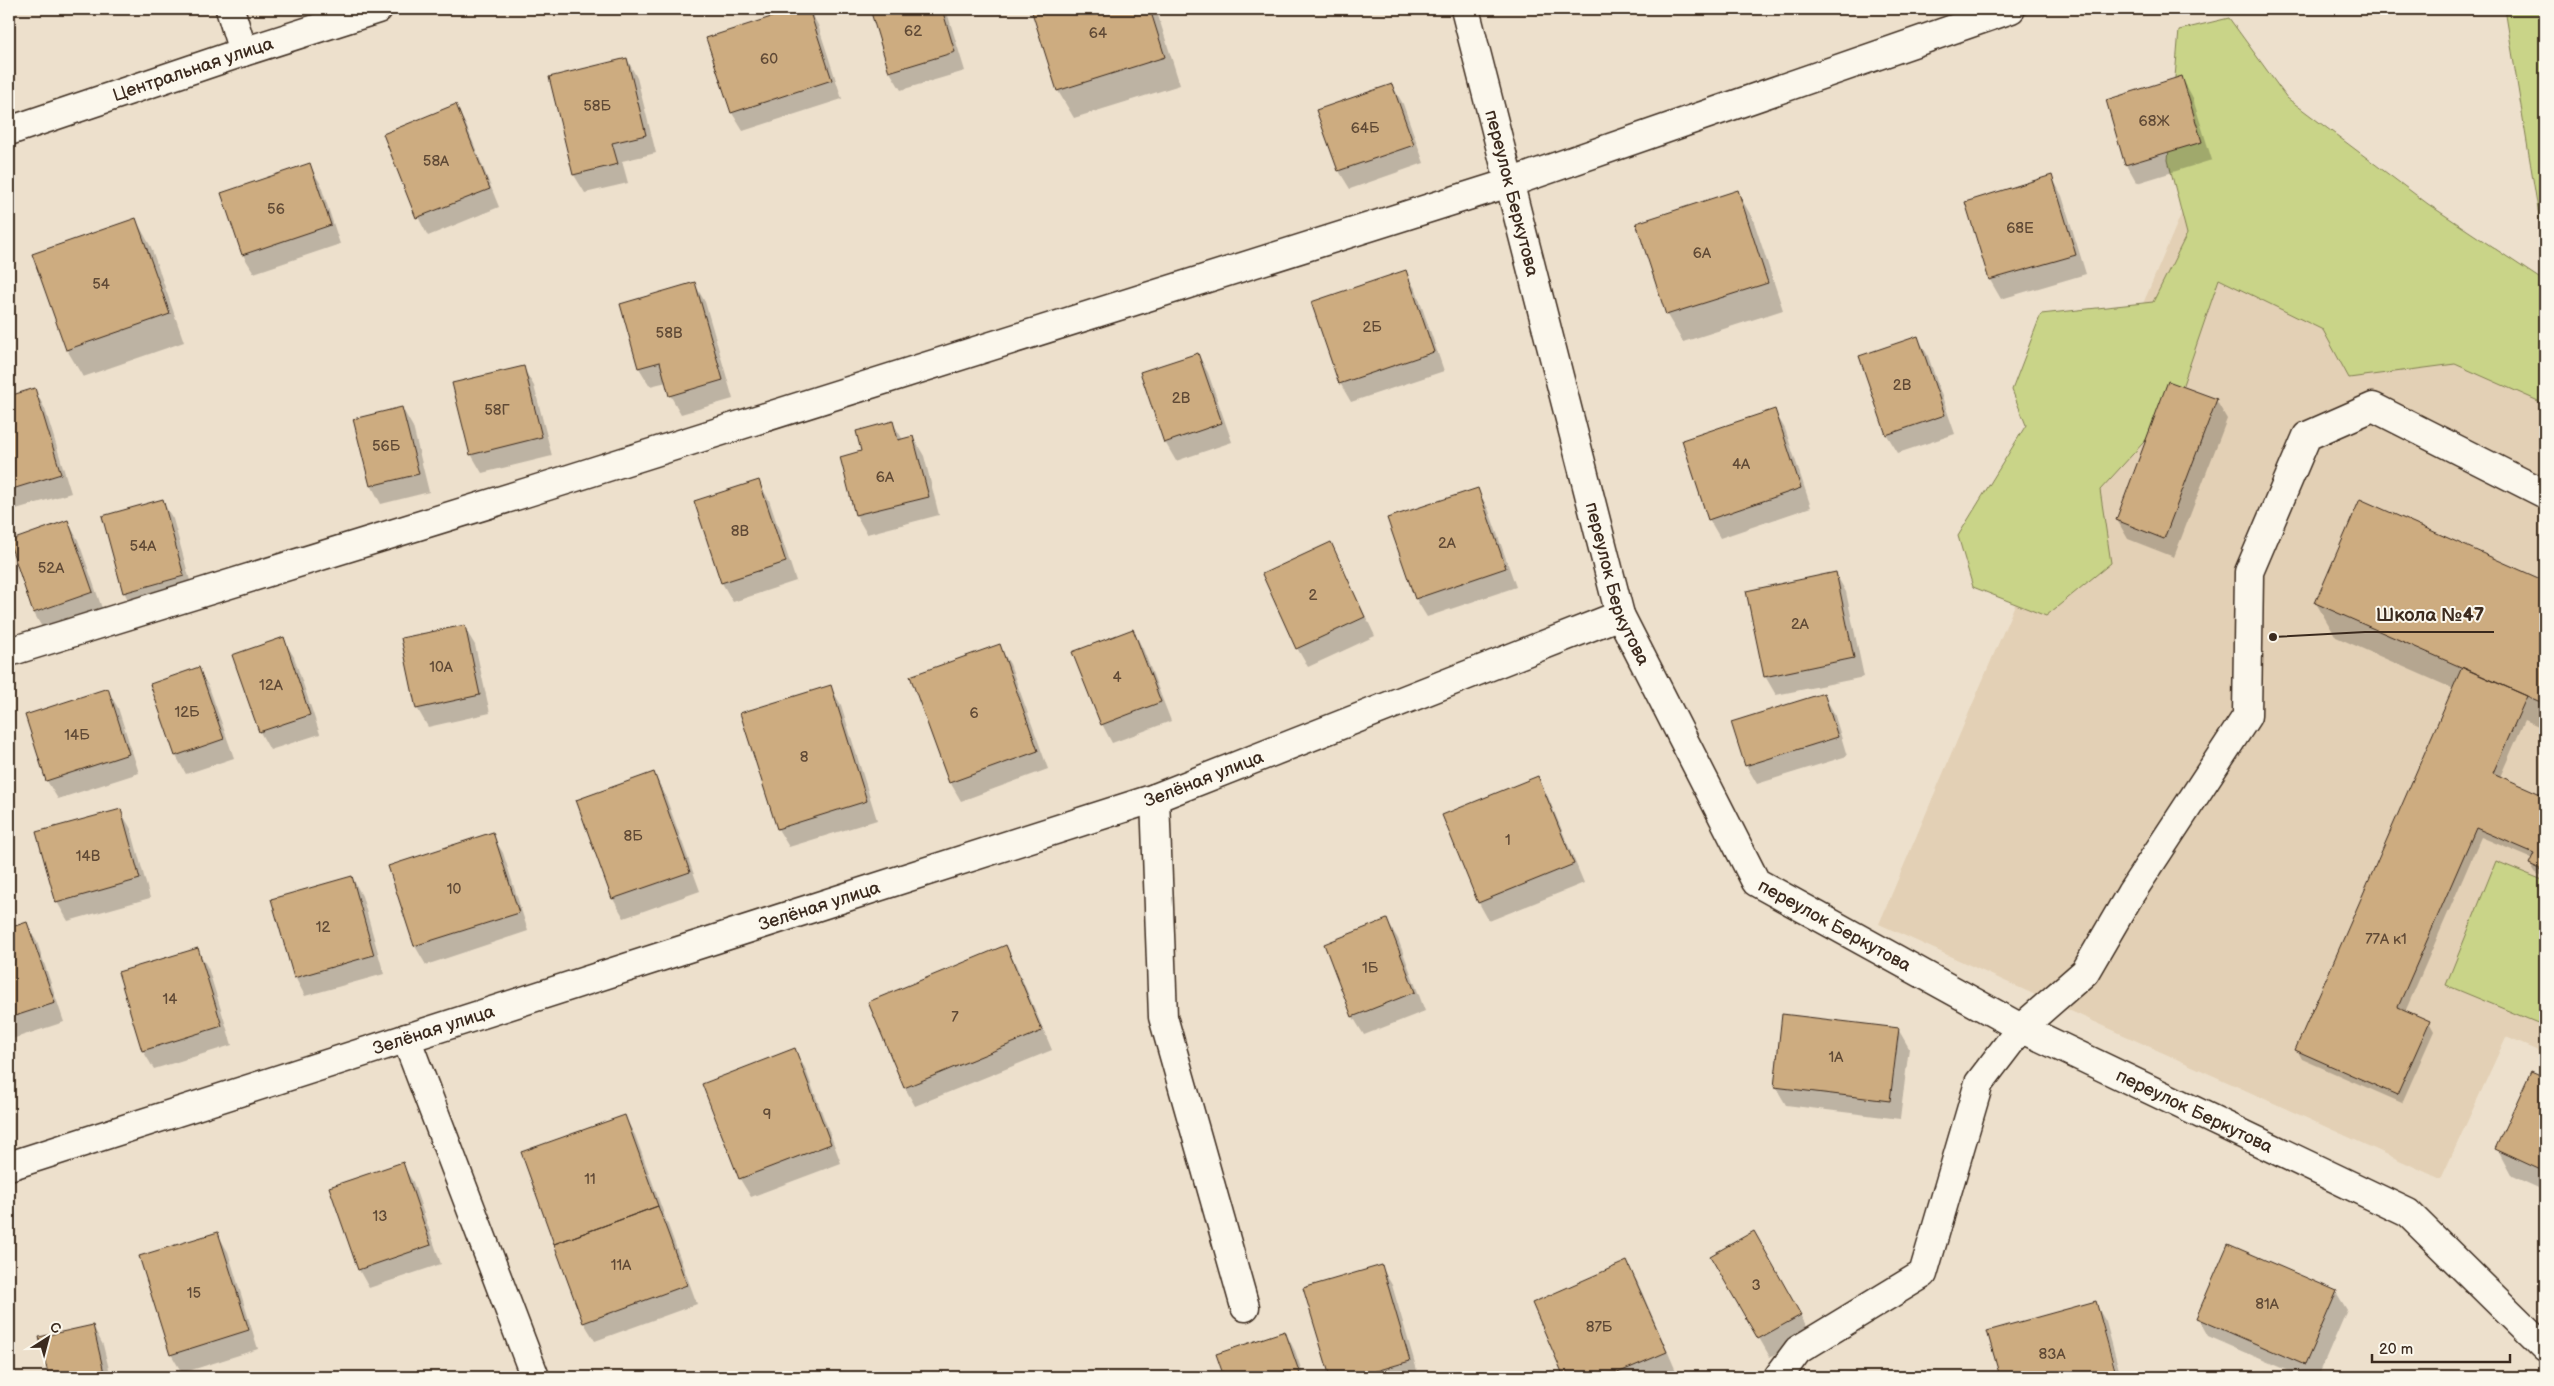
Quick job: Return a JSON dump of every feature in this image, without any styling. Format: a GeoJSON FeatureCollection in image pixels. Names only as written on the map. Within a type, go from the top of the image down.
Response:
{"type":"FeatureCollection","features":[{"type":"Feature","properties":{"kind":"street"},"geometry":{"type":"LineString","coordinates":[[230,9],[243,52]]}},
{"type":"Feature","properties":{"kind":"street","name":"Центральная улица"},"geometry":{"type":"LineString","coordinates":[[9,131],[243,52],[378,9]]}},
{"type":"Feature","properties":{"kind":"street","name":"переулок Беркутова"},"geometry":{"type":"LineString","coordinates":[[1465,9],[1620,615],[1756,882],[2021,1028],[2408,1213],[2545,1348]]}},
{"type":"Feature","properties":{"kind":"street"},"geometry":{"type":"LineString","coordinates":[[9,652],[528,492],[1509,183],[2011,9]]}},
{"type":"Feature","properties":{"kind":"street"},"geometry":{"type":"LineString","coordinates":[[1778,1377],[1798,1350],[1923,1274],[1979,1083],[2021,1028],[2085,972],[2131,893],[2247,716],[2249,572],[2307,436],[2373,407],[2545,494]]}},
{"type":"Feature","properties":{"kind":"street","name":"Зелёная улица"},"geometry":{"type":"LineString","coordinates":[[9,1166],[1155,798],[1620,615]]}},
{"type":"Feature","properties":{"kind":"street"},"geometry":{"type":"LineString","coordinates":[[1155,798],[1163,1017],[1244,1307]]}},
{"type":"Feature","properties":{"kind":"street"},"geometry":{"type":"LineString","coordinates":[[406,1038],[535,1377]]}},
{"type":"Feature","properties":{"kind":"shaded area"},"geometry":{"type":"Polygon","coordinates":[[[2188,198],[2545,350],[2545,1054],[2506,1037],[2441,1179],[1879,924],[2188,198]]]}},
{"type":"Feature","properties":{"kind":"green space"},"geometry":{"type":"Polygon","coordinates":[[[2505,9],[2545,9],[2545,252],[2505,9]]]}},
{"type":"Feature","properties":{"kind":"green space"},"geometry":{"type":"Polygon","coordinates":[[[2229,18],[2287,98],[2428,204],[2545,282],[2545,404],[2455,364],[2349,378],[2323,330],[2219,279],[2175,408],[2100,490],[2111,563],[2046,616],[1973,587],[1958,536],[2026,425],[2012,390],[2041,314],[2153,302],[2187,234],[2168,160],[2179,30],[2229,18]]]}},
{"type":"Feature","properties":{"kind":"green space"},"geometry":{"type":"Polygon","coordinates":[[[2496,861],[2545,881],[2545,1026],[2446,985],[2496,861]]]}},
{"type":"Feature","properties":{"kind":"building"},"geometry":{"type":"Polygon","coordinates":[[[796,9],[809,9],[832,80],[731,113],[706,38],[796,9]]]}},
{"type":"Feature","properties":{"kind":"building"},"geometry":{"type":"Polygon","coordinates":[[[870,9],[942,9],[955,52],[889,72],[870,9]]]}},
{"type":"Feature","properties":{"kind":"building"},"geometry":{"type":"Polygon","coordinates":[[[1031,9],[1150,9],[1165,57],[1057,91],[1031,9]]]}},
{"type":"Feature","properties":{"kind":"building"},"geometry":{"type":"Polygon","coordinates":[[[627,58],[646,135],[612,143],[618,164],[573,175],[549,77],[627,58]]]}},
{"type":"Feature","properties":{"kind":"building"},"geometry":{"type":"Polygon","coordinates":[[[2182,76],[2202,142],[2125,165],[2106,100],[2182,76]]]}},
{"type":"Feature","properties":{"kind":"building"},"geometry":{"type":"Polygon","coordinates":[[[1392,84],[1414,145],[1338,171],[1316,110],[1392,84]]]}},
{"type":"Feature","properties":{"kind":"building"},"geometry":{"type":"Polygon","coordinates":[[[456,104],[490,189],[416,218],[383,134],[456,104]]]}},
{"type":"Feature","properties":{"kind":"building"},"geometry":{"type":"Polygon","coordinates":[[[310,163],[331,225],[242,255],[221,193],[310,163]]]}},
{"type":"Feature","properties":{"kind":"building"},"geometry":{"type":"Polygon","coordinates":[[[2052,175],[2076,255],[1989,280],[1965,202],[2052,175]]]}},
{"type":"Feature","properties":{"kind":"building"},"geometry":{"type":"Polygon","coordinates":[[[1738,190],[1768,283],[1666,315],[1636,223],[1738,190]]]}},
{"type":"Feature","properties":{"kind":"building"},"geometry":{"type":"Polygon","coordinates":[[[136,218],[170,314],[66,350],[32,254],[136,218]]]}},
{"type":"Feature","properties":{"kind":"building"},"geometry":{"type":"Polygon","coordinates":[[[1406,270],[1434,352],[1339,384],[1311,302],[1406,270]]]}},
{"type":"Feature","properties":{"kind":"building"},"geometry":{"type":"Polygon","coordinates":[[[695,282],[723,380],[669,396],[660,362],[638,368],[620,304],[695,282]]]}},
{"type":"Feature","properties":{"kind":"building"},"geometry":{"type":"Polygon","coordinates":[[[1918,336],[1945,415],[1886,435],[1859,356],[1918,336]]]}},
{"type":"Feature","properties":{"kind":"building"},"geometry":{"type":"Polygon","coordinates":[[[1198,353],[1222,423],[1164,443],[1140,372],[1198,353]]]}},
{"type":"Feature","properties":{"kind":"building"},"geometry":{"type":"Polygon","coordinates":[[[524,366],[542,437],[470,455],[452,383],[524,366]]]}},
{"type":"Feature","properties":{"kind":"building"},"geometry":{"type":"Polygon","coordinates":[[[2168,381],[2217,399],[2164,539],[2116,520],[2168,381]]]}},
{"type":"Feature","properties":{"kind":"building"},"geometry":{"type":"Polygon","coordinates":[[[35,388],[61,474],[9,490],[9,396],[35,388]]]}},
{"type":"Feature","properties":{"kind":"building"},"geometry":{"type":"Polygon","coordinates":[[[402,407],[419,474],[370,486],[353,419],[402,407]]]}},
{"type":"Feature","properties":{"kind":"building"},"geometry":{"type":"Polygon","coordinates":[[[1775,409],[1801,488],[1708,520],[1682,440],[1775,409]]]}},
{"type":"Feature","properties":{"kind":"building"},"geometry":{"type":"Polygon","coordinates":[[[893,421],[898,440],[913,436],[929,497],[855,515],[840,457],[861,451],[856,431],[893,421]]]}},
{"type":"Feature","properties":{"kind":"building"},"geometry":{"type":"Polygon","coordinates":[[[759,480],[786,562],[721,583],[694,501],[759,480]]]}},
{"type":"Feature","properties":{"kind":"building"},"geometry":{"type":"Polygon","coordinates":[[[1478,488],[1506,568],[1415,599],[1387,518],[1478,488]]]}},
{"type":"Feature","properties":{"kind":"building"},"geometry":{"type":"Polygon","coordinates":[[[163,499],[184,576],[123,593],[102,516],[163,499]]]}},
{"type":"Feature","properties":{"kind":"building"},"geometry":{"type":"Polygon","coordinates":[[[2360,499],[2545,581],[2545,704],[2315,603],[2360,499]]]}},
{"type":"Feature","properties":{"kind":"building"},"geometry":{"type":"Polygon","coordinates":[[[68,520],[93,592],[33,613],[9,541],[68,520]]]}},
{"type":"Feature","properties":{"kind":"building"},"geometry":{"type":"Polygon","coordinates":[[[1331,542],[1365,617],[1296,649],[1262,574],[1331,542]]]}},
{"type":"Feature","properties":{"kind":"building"},"geometry":{"type":"Polygon","coordinates":[[[1836,572],[1854,658],[1764,677],[1746,591],[1836,572]]]}},
{"type":"Feature","properties":{"kind":"building"},"geometry":{"type":"Polygon","coordinates":[[[465,625],[480,695],[416,709],[401,638],[465,625]]]}},
{"type":"Feature","properties":{"kind":"building"},"geometry":{"type":"Polygon","coordinates":[[[1133,629],[1161,702],[1101,725],[1072,652],[1133,629]]]}},
{"type":"Feature","properties":{"kind":"building"},"geometry":{"type":"Polygon","coordinates":[[[284,637],[310,715],[259,732],[232,655],[284,637]]]}},
{"type":"Feature","properties":{"kind":"building"},"geometry":{"type":"Polygon","coordinates":[[[1000,644],[1038,751],[949,783],[910,676],[1000,644]]]}},
{"type":"Feature","properties":{"kind":"building"},"geometry":{"type":"Polygon","coordinates":[[[199,667],[224,739],[175,756],[150,684],[199,667]]]}},
{"type":"Feature","properties":{"kind":"building"},"geometry":{"type":"Polygon","coordinates":[[[2462,667],[2527,696],[2493,773],[2545,796],[2545,871],[2529,864],[2534,853],[2476,828],[2398,1007],[2430,1021],[2397,1095],[2295,1050],[2462,667]]]}},
{"type":"Feature","properties":{"kind":"building"},"geometry":{"type":"Polygon","coordinates":[[[831,685],[867,801],[777,829],[740,713],[831,685]]]}},
{"type":"Feature","properties":{"kind":"building"},"geometry":{"type":"Polygon","coordinates":[[[108,688],[129,754],[46,781],[25,715],[108,688]]]}},
{"type":"Feature","properties":{"kind":"building"},"geometry":{"type":"Polygon","coordinates":[[[1824,693],[1838,737],[1745,766],[1731,722],[1824,693]]]}},
{"type":"Feature","properties":{"kind":"building"},"geometry":{"type":"Polygon","coordinates":[[[654,772],[690,872],[612,899],[576,800],[654,772]]]}},
{"type":"Feature","properties":{"kind":"building"},"geometry":{"type":"Polygon","coordinates":[[[1538,776],[1574,864],[1478,903],[1442,815],[1538,776]]]}},
{"type":"Feature","properties":{"kind":"building"},"geometry":{"type":"Polygon","coordinates":[[[121,809],[140,879],[56,903],[36,832],[121,809]]]}},
{"type":"Feature","properties":{"kind":"building"},"geometry":{"type":"Polygon","coordinates":[[[493,832],[519,913],[414,946],[388,866],[493,832]]]}},
{"type":"Feature","properties":{"kind":"building"},"geometry":{"type":"Polygon","coordinates":[[[352,876],[374,955],[294,978],[271,899],[352,876]]]}},
{"type":"Feature","properties":{"kind":"building"},"geometry":{"type":"Polygon","coordinates":[[[1387,919],[1415,992],[1352,1017],[1324,944],[1387,919]]]}},
{"type":"Feature","properties":{"kind":"building"},"geometry":{"type":"Polygon","coordinates":[[[27,922],[55,1003],[9,1018],[9,928],[27,922]]]}},
{"type":"Feature","properties":{"kind":"building"},"geometry":{"type":"Polygon","coordinates":[[[1006,945],[1042,1031],[904,1088],[868,1002],[1006,945]]]}},
{"type":"Feature","properties":{"kind":"building"},"geometry":{"type":"Polygon","coordinates":[[[198,948],[222,1026],[142,1051],[118,972],[198,948]]]}},
{"type":"Feature","properties":{"kind":"building"},"geometry":{"type":"Polygon","coordinates":[[[1782,1014],[1899,1028],[1890,1101],[1774,1087],[1782,1014]]]}},
{"type":"Feature","properties":{"kind":"building"},"geometry":{"type":"Polygon","coordinates":[[[795,1048],[831,1144],[739,1179],[702,1084],[795,1048]]]}},
{"type":"Feature","properties":{"kind":"building"},"geometry":{"type":"Polygon","coordinates":[[[2531,1071],[2545,1077],[2545,1172],[2495,1149],[2531,1071]]]}},
{"type":"Feature","properties":{"kind":"building"},"geometry":{"type":"Polygon","coordinates":[[[625,1115],[658,1206],[554,1244],[521,1152],[625,1115]]]}},
{"type":"Feature","properties":{"kind":"building"},"geometry":{"type":"Polygon","coordinates":[[[403,1162],[431,1245],[358,1270],[329,1187],[403,1162]]]}},
{"type":"Feature","properties":{"kind":"building"},"geometry":{"type":"Polygon","coordinates":[[[658,1206],[687,1285],[583,1323],[554,1244],[658,1206]]]}},
{"type":"Feature","properties":{"kind":"building"},"geometry":{"type":"Polygon","coordinates":[[[1754,1231],[1801,1315],[1758,1339],[1710,1256],[1754,1231]]]}},
{"type":"Feature","properties":{"kind":"building"},"geometry":{"type":"Polygon","coordinates":[[[218,1232],[249,1330],[170,1355],[139,1256],[218,1232]]]}},
{"type":"Feature","properties":{"kind":"building"},"geometry":{"type":"Polygon","coordinates":[[[2228,1244],[2337,1291],[2305,1365],[2196,1318],[2228,1244]]]}},
{"type":"Feature","properties":{"kind":"building"},"geometry":{"type":"Polygon","coordinates":[[[1627,1261],[1667,1352],[1608,1377],[1564,1377],[1532,1303],[1627,1261]]]}},
{"type":"Feature","properties":{"kind":"building"},"geometry":{"type":"Polygon","coordinates":[[[1382,1265],[1410,1361],[1356,1377],[1330,1377],[1303,1288],[1382,1265]]]}},
{"type":"Feature","properties":{"kind":"building"},"geometry":{"type":"Polygon","coordinates":[[[2096,1301],[2117,1377],[2000,1377],[1987,1331],[2096,1301]]]}},
{"type":"Feature","properties":{"kind":"building"},"geometry":{"type":"Polygon","coordinates":[[[93,1325],[105,1377],[49,1377],[39,1337],[93,1325]]]}},
{"type":"Feature","properties":{"kind":"building"},"geometry":{"type":"Polygon","coordinates":[[[1285,1331],[1301,1377],[1224,1377],[1216,1354],[1285,1331]]]}},
{"type":"Feature","properties":{"kind":"place","name":"Школа №47"},"geometry":{"type":"Point","coordinates":[2273,637]}}]}
